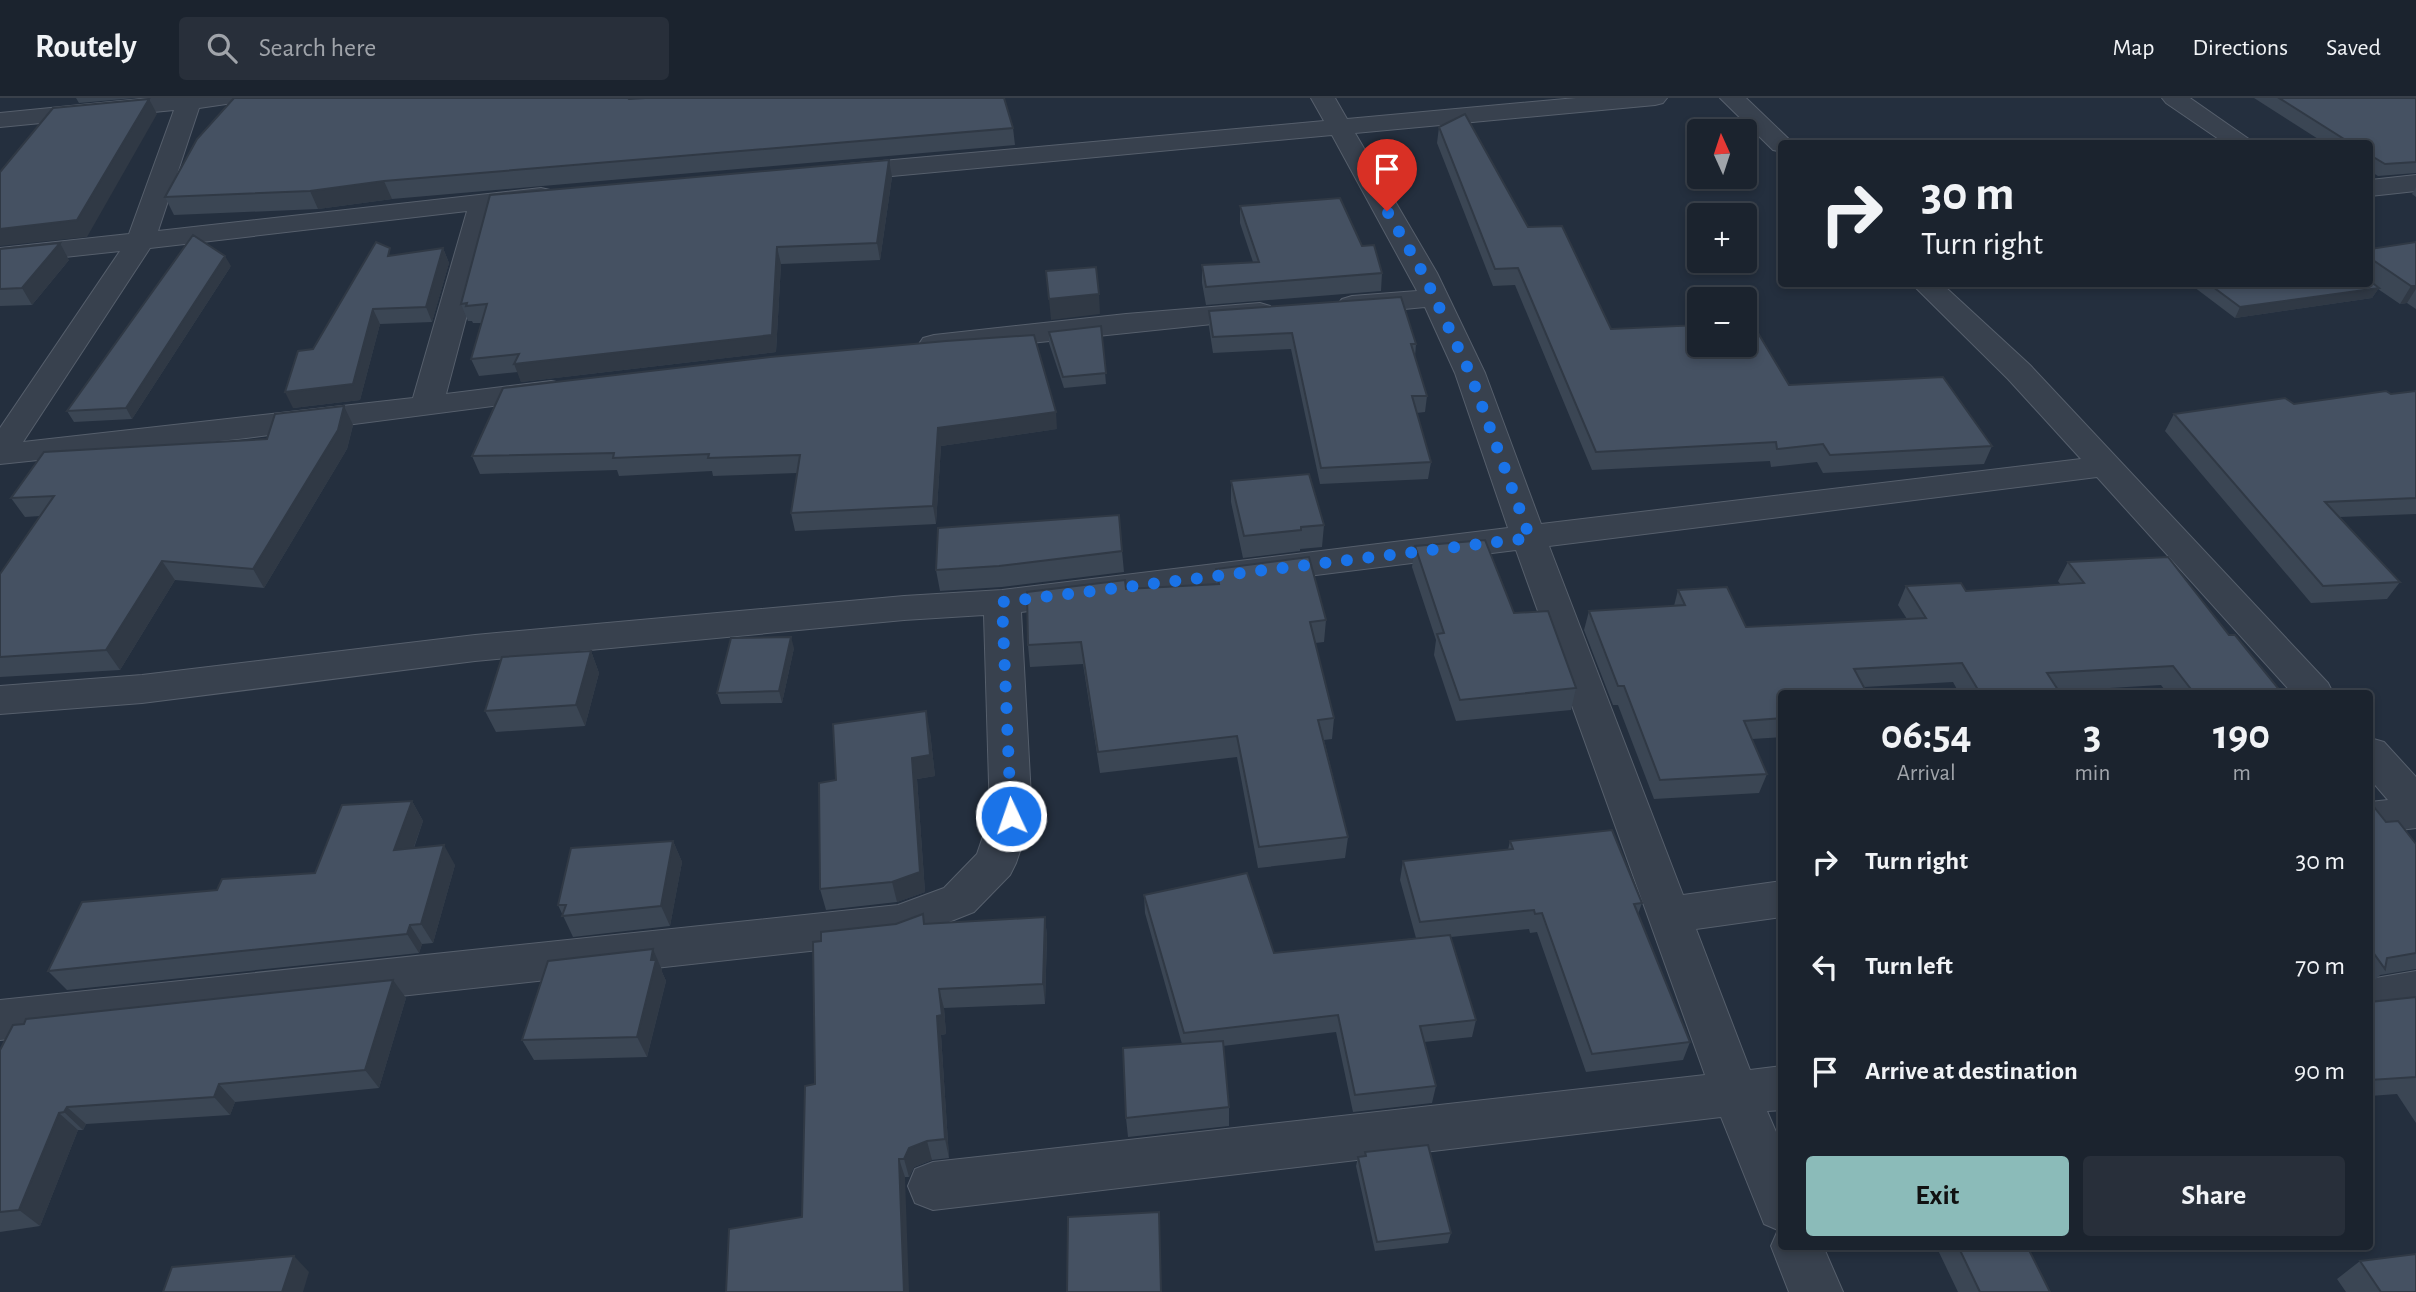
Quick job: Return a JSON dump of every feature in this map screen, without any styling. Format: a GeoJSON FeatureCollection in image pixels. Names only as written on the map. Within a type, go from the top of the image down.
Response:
{"type":"FeatureCollection","features":[{"type":"Feature","properties":{"kind":"street"},"geometry":{"type":"LineString","coordinates":[[0,120],[225,98]]}},
{"type":"Feature","properties":{"kind":"street"},"geometry":{"type":"LineString","coordinates":[[811,175],[1331,112],[1655,98]]}},
{"type":"Feature","properties":{"kind":"street"},"geometry":{"type":"LineString","coordinates":[[1732,98],[1778,141]]}},
{"type":"Feature","properties":{"kind":"street"},"geometry":{"type":"LineString","coordinates":[[2175,98],[2238,140]]}},
{"type":"Feature","properties":{"kind":"street"},"geometry":{"type":"LineString","coordinates":[[0,453],[140,242],[189,100]]}},
{"type":"Feature","properties":{"kind":"street"},"geometry":{"type":"LineString","coordinates":[[1331,112],[1434,298],[1470,373],[1670,915],[1759,1091],[1778,1187]]}},
{"type":"Feature","properties":{"kind":"street"},"geometry":{"type":"LineString","coordinates":[[2373,188],[2416,183]]}},
{"type":"Feature","properties":{"kind":"street"},"geometry":{"type":"LineString","coordinates":[[0,256],[140,242],[392,210],[571,193]]}},
{"type":"Feature","properties":{"kind":"street"},"geometry":{"type":"LineString","coordinates":[[427,405],[483,202]]}},
{"type":"Feature","properties":{"kind":"street"},"geometry":{"type":"LineString","coordinates":[[1929,287],[2019,372],[2311,690]]}},
{"type":"Feature","properties":{"kind":"street"},"geometry":{"type":"LineString","coordinates":[[1327,307],[1434,298]]}},
{"type":"Feature","properties":{"kind":"street"},"geometry":{"type":"LineString","coordinates":[[904,348],[1126,323],[1287,310]]}},
{"type":"Feature","properties":{"kind":"street"},"geometry":{"type":"LineString","coordinates":[[0,453],[576,387]]}},
{"type":"Feature","properties":{"kind":"street"},"geometry":{"type":"LineString","coordinates":[[0,700],[142,689],[475,648],[904,608],[1002,602],[2105,466]]}},
{"type":"Feature","properties":{"kind":"street"},"geometry":{"type":"LineString","coordinates":[[0,1020],[901,923],[959,900],[995,863],[1011,816],[1002,602]]}},
{"type":"Feature","properties":{"kind":"street"},"geometry":{"type":"LineString","coordinates":[[2373,757],[2416,804]]}},
{"type":"Feature","properties":{"kind":"street"},"geometry":{"type":"LineString","coordinates":[[2373,818],[2416,812]]}},
{"type":"Feature","properties":{"kind":"street"},"geometry":{"type":"LineString","coordinates":[[1670,915],[1778,901]]}},
{"type":"Feature","properties":{"kind":"street"},"geometry":{"type":"LineString","coordinates":[[2373,998],[2416,991]]}},
{"type":"Feature","properties":{"kind":"street"},"geometry":{"type":"LineString","coordinates":[[933,1186],[1759,1091]]}},
{"type":"Feature","properties":{"kind":"street"},"geometry":{"type":"LineString","coordinates":[[1799,1250],[1816,1292]]}},
{"type":"Feature","properties":{"kind":"building"},"geometry":{"type":"Polygon","coordinates":[[[234,98],[1004,98],[1013,128],[384,181],[310,191],[165,197],[197,139],[234,98]]]}},
{"type":"Feature","properties":{"kind":"building"},"geometry":{"type":"Polygon","coordinates":[[[2279,98],[2416,98],[2416,162],[2385,164],[2373,157],[2373,140],[2346,140],[2279,98]]]}},
{"type":"Feature","properties":{"kind":"building"},"geometry":{"type":"Polygon","coordinates":[[[149,99],[77,220],[0,229],[0,172],[53,108],[149,99]]]}},
{"type":"Feature","properties":{"kind":"building"},"geometry":{"type":"Polygon","coordinates":[[[1465,114],[1528,227],[1562,226],[1611,329],[1687,326],[1687,357],[1757,357],[1757,331],[1789,385],[1943,377],[1992,446],[1830,455],[1823,444],[1777,449],[1776,442],[1596,452],[1518,268],[1495,269],[1439,127],[1465,114]]]}},
{"type":"Feature","properties":{"kind":"building"},"geometry":{"type":"Polygon","coordinates":[[[889,160],[877,243],[777,247],[772,335],[514,364],[519,354],[471,359],[487,304],[461,304],[490,195],[889,160]]]}},
{"type":"Feature","properties":{"kind":"building"},"geometry":{"type":"Polygon","coordinates":[[[1340,198],[1362,246],[1374,245],[1382,273],[1206,287],[1202,265],[1259,262],[1240,206],[1340,198]]]}},
{"type":"Feature","properties":{"kind":"building"},"geometry":{"type":"Polygon","coordinates":[[[193,235],[225,256],[126,408],[67,411],[193,235]]]}},
{"type":"Feature","properties":{"kind":"building"},"geometry":{"type":"Polygon","coordinates":[[[376,242],[390,248],[388,256],[443,248],[426,307],[373,309],[353,384],[285,392],[298,351],[313,349],[376,242]]]}},
{"type":"Feature","properties":{"kind":"building"},"geometry":{"type":"Polygon","coordinates":[[[2416,242],[2416,286],[2411,286],[2373,260],[2373,249],[2416,242]]]}},
{"type":"Feature","properties":{"kind":"building"},"geometry":{"type":"Polygon","coordinates":[[[60,243],[22,288],[0,289],[0,249],[60,243]]]}},
{"type":"Feature","properties":{"kind":"building"},"geometry":{"type":"Polygon","coordinates":[[[1096,267],[1099,294],[1049,299],[1046,271],[1096,267]]]}},
{"type":"Feature","properties":{"kind":"building"},"geometry":{"type":"Polygon","coordinates":[[[2373,283],[2379,288],[2240,307],[2213,287],[2373,287],[2373,283]]]}},
{"type":"Feature","properties":{"kind":"building"},"geometry":{"type":"Polygon","coordinates":[[[1401,297],[1416,344],[1411,344],[1427,396],[1412,396],[1431,462],[1321,468],[1292,333],[1213,337],[1209,311],[1401,297]]]}},
{"type":"Feature","properties":{"kind":"building"},"geometry":{"type":"Polygon","coordinates":[[[1101,326],[1106,373],[1063,377],[1049,332],[1101,326]]]}},
{"type":"Feature","properties":{"kind":"building"},"geometry":{"type":"Polygon","coordinates":[[[1034,335],[1056,412],[938,428],[933,506],[791,513],[800,455],[708,458],[709,454],[613,458],[614,453],[472,456],[503,388],[770,357],[1034,335]]]}},
{"type":"Feature","properties":{"kind":"building"},"geometry":{"type":"Polygon","coordinates":[[[2386,391],[2391,394],[2416,391],[2416,498],[2325,502],[2400,582],[2323,586],[2174,414],[2285,398],[2294,404],[2386,391]]]}},
{"type":"Feature","properties":{"kind":"building"},"geometry":{"type":"Polygon","coordinates":[[[344,406],[338,430],[253,569],[162,561],[106,650],[0,657],[0,574],[54,496],[11,498],[44,452],[267,439],[275,414],[344,406]]]}},
{"type":"Feature","properties":{"kind":"building"},"geometry":{"type":"Polygon","coordinates":[[[1309,474],[1324,525],[1244,536],[1231,481],[1309,474]]]}},
{"type":"Feature","properties":{"kind":"building"},"geometry":{"type":"Polygon","coordinates":[[[1119,515],[1122,551],[999,566],[936,570],[938,528],[1119,515]]]}},
{"type":"Feature","properties":{"kind":"building"},"geometry":{"type":"Polygon","coordinates":[[[1485,540],[1514,613],[1548,611],[1576,688],[1460,700],[1437,634],[1444,633],[1415,546],[1485,540]]]}},
{"type":"Feature","properties":{"kind":"building"},"geometry":{"type":"Polygon","coordinates":[[[1309,557],[1326,620],[1310,622],[1334,718],[1318,720],[1348,837],[1259,847],[1237,736],[1098,752],[1081,642],[1028,645],[1027,592],[1125,580],[1126,589],[1219,584],[1216,569],[1309,557]]]}},
{"type":"Feature","properties":{"kind":"building"},"geometry":{"type":"Polygon","coordinates":[[[2168,557],[2229,635],[2235,635],[2280,690],[2192,690],[2173,666],[2047,673],[2058,690],[1978,690],[1962,663],[1854,669],[1865,690],[1778,690],[1778,718],[1744,721],[1767,774],[1660,780],[1624,686],[1618,686],[1589,611],[1685,605],[1678,590],[1727,587],[1746,627],[1926,618],[1906,586],[1961,583],[1966,591],[2084,583],[2068,562],[2168,557]]]}},
{"type":"Feature","properties":{"kind":"building"},"geometry":{"type":"Polygon","coordinates":[[[791,637],[779,691],[717,693],[731,638],[791,637]]]}},
{"type":"Feature","properties":{"kind":"building"},"geometry":{"type":"Polygon","coordinates":[[[591,651],[576,705],[485,711],[502,657],[591,651]]]}},
{"type":"Feature","properties":{"kind":"building"},"geometry":{"type":"Polygon","coordinates":[[[926,711],[930,755],[912,758],[920,872],[892,882],[820,889],[819,783],[836,780],[833,724],[926,711]]]}},
{"type":"Feature","properties":{"kind":"building"},"geometry":{"type":"Polygon","coordinates":[[[412,801],[394,850],[444,845],[421,924],[410,925],[407,934],[48,971],[82,902],[217,890],[222,879],[315,873],[342,805],[412,801]]]}},
{"type":"Feature","properties":{"kind":"building"},"geometry":{"type":"Polygon","coordinates":[[[2373,806],[2386,822],[2398,821],[2416,844],[2416,953],[2387,958],[2385,969],[2373,952],[2373,806]]]}},
{"type":"Feature","properties":{"kind":"building"},"geometry":{"type":"Polygon","coordinates":[[[1612,830],[1642,903],[1634,904],[1690,1042],[1592,1054],[1542,913],[1535,914],[1534,910],[1420,922],[1403,861],[1513,849],[1510,841],[1612,830]]]}},
{"type":"Feature","properties":{"kind":"building"},"geometry":{"type":"Polygon","coordinates":[[[673,841],[661,906],[562,916],[566,905],[558,905],[571,848],[673,841]]]}},
{"type":"Feature","properties":{"kind":"building"},"geometry":{"type":"Polygon","coordinates":[[[1247,873],[1274,953],[1450,935],[1476,1020],[1420,1026],[1436,1086],[1355,1095],[1338,1015],[1184,1033],[1144,895],[1247,873]]]}},
{"type":"Feature","properties":{"kind":"building"},"geometry":{"type":"Polygon","coordinates":[[[923,914],[924,924],[1045,917],[1043,984],[939,989],[942,1015],[937,1016],[945,1139],[927,1141],[909,1148],[904,1159],[899,1159],[904,1292],[726,1292],[729,1229],[802,1217],[805,1086],[815,1084],[813,942],[821,941],[821,932],[896,924],[923,914]]]}},
{"type":"Feature","properties":{"kind":"building"},"geometry":{"type":"Polygon","coordinates":[[[653,949],[651,960],[656,960],[637,1037],[522,1040],[548,961],[653,949]]]}},
{"type":"Feature","properties":{"kind":"building"},"geometry":{"type":"Polygon","coordinates":[[[393,980],[365,1070],[219,1084],[214,1097],[67,1107],[64,1112],[59,1113],[19,1210],[0,1212],[0,1050],[13,1025],[24,1024],[26,1019],[393,980]]]}},
{"type":"Feature","properties":{"kind":"building"},"geometry":{"type":"Polygon","coordinates":[[[2416,997],[2416,1077],[2373,1080],[2373,1002],[2416,997]]]}},
{"type":"Feature","properties":{"kind":"building"},"geometry":{"type":"Polygon","coordinates":[[[1223,1041],[1229,1107],[1126,1118],[1123,1048],[1223,1041]]]}},
{"type":"Feature","properties":{"kind":"building"},"geometry":{"type":"Polygon","coordinates":[[[1428,1145],[1451,1233],[1377,1242],[1358,1157],[1366,1156],[1365,1152],[1428,1145]]]}},
{"type":"Feature","properties":{"kind":"building"},"geometry":{"type":"Polygon","coordinates":[[[1159,1212],[1161,1292],[1067,1292],[1068,1217],[1159,1212]]]}},
{"type":"Feature","properties":{"kind":"building"},"geometry":{"type":"Polygon","coordinates":[[[1960,1250],[2029,1250],[2050,1292],[1980,1292],[1960,1250]]]}},
{"type":"Feature","properties":{"kind":"building"},"geometry":{"type":"Polygon","coordinates":[[[2416,1254],[2416,1292],[2381,1292],[2360,1261],[2416,1254]]]}},
{"type":"Feature","properties":{"kind":"building"},"geometry":{"type":"Polygon","coordinates":[[[294,1256],[282,1292],[163,1292],[172,1267],[294,1256]]]}},
{"type":"Feature","properties":{"kind":"route"},"geometry":{"type":"LineString","coordinates":[[1011,816],[1002,602],[1530,538],[1470,373],[1423,273],[1387,211]]}}]}
